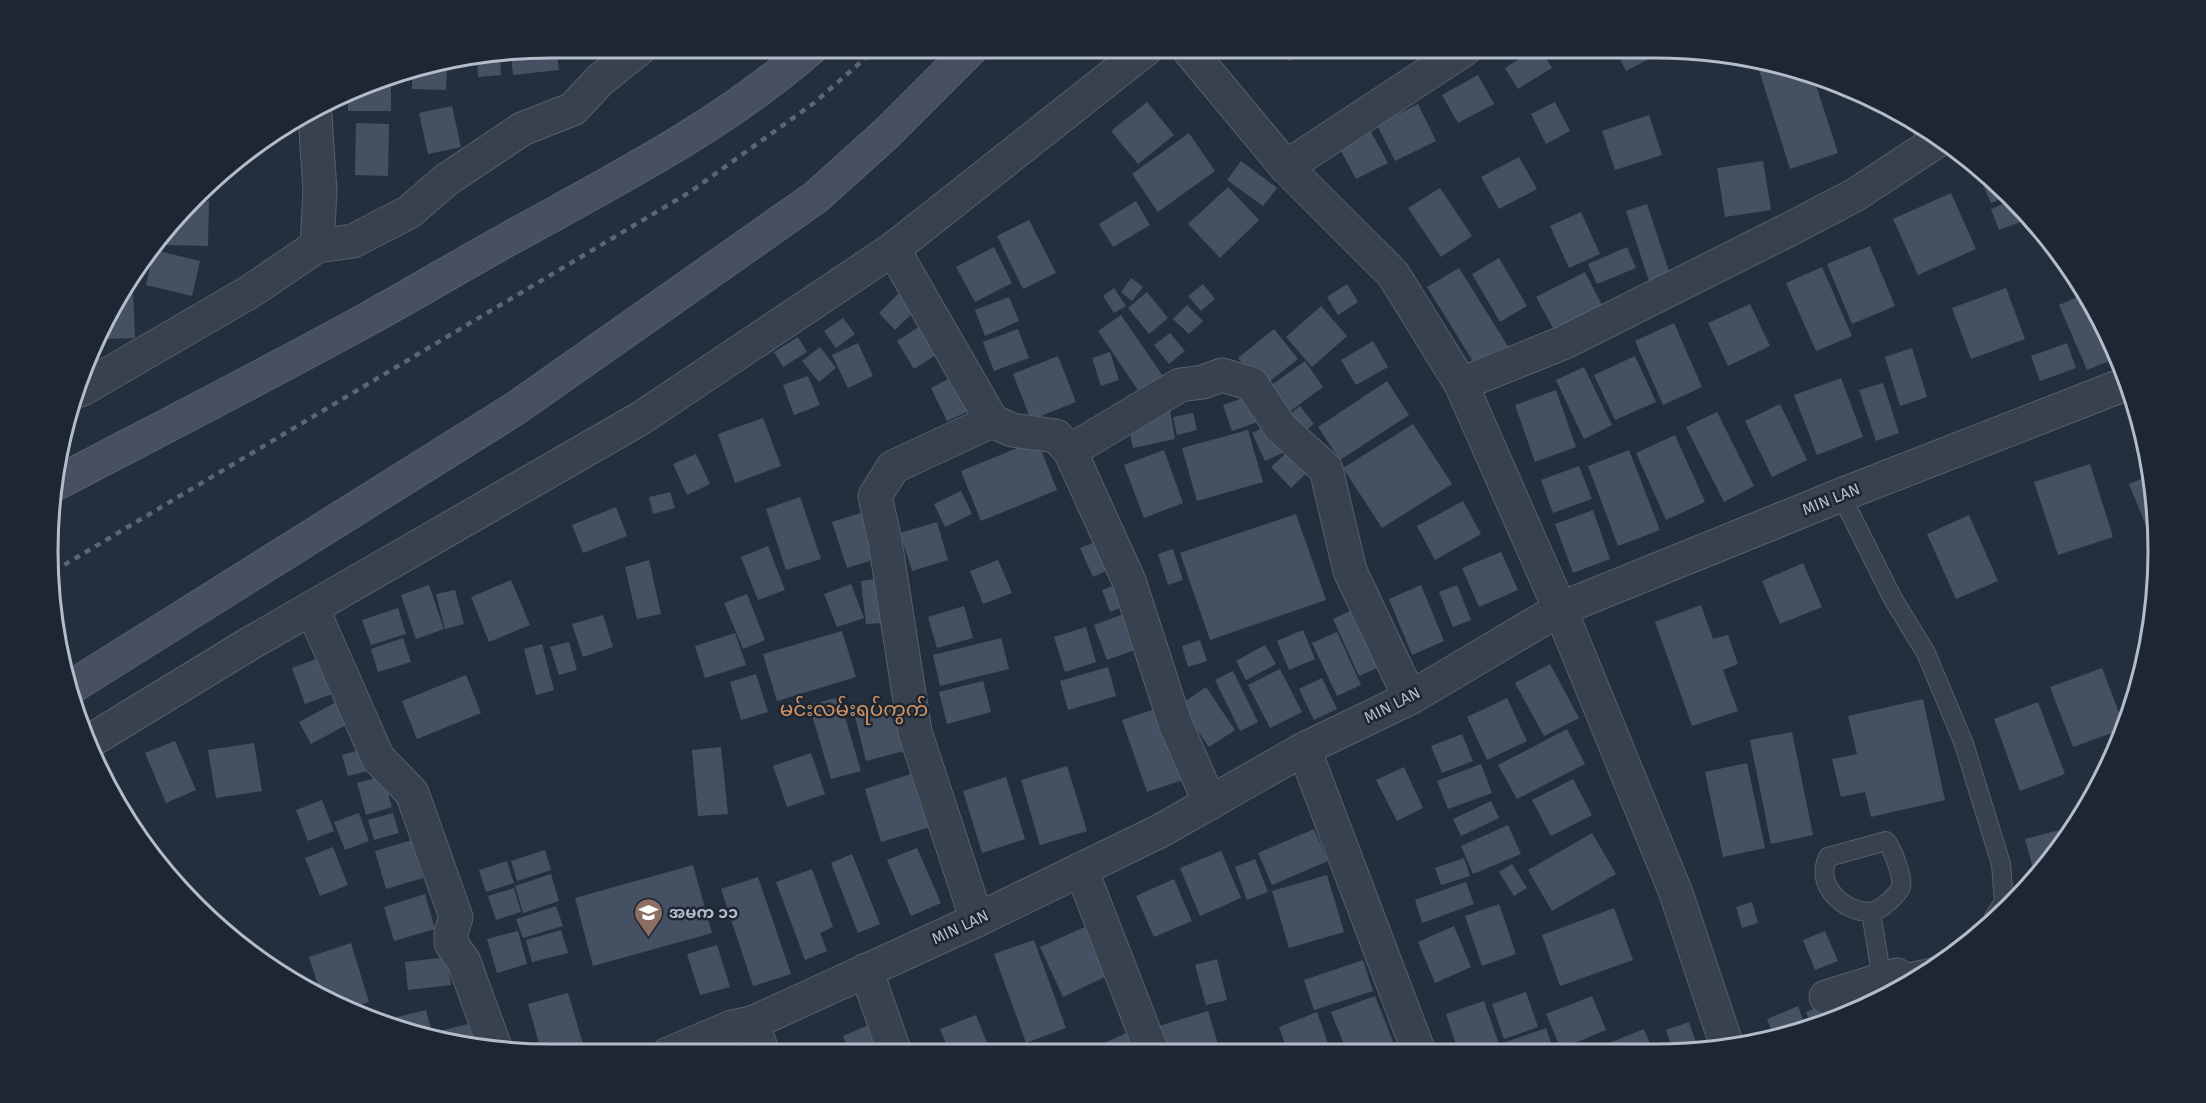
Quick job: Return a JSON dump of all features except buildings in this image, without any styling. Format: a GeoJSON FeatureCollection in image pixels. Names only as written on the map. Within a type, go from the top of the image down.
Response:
{"type":"FeatureCollection","features":[{"type":"Feature","properties":{"kind":"main road"},"geometry":{"type":"LineString","coordinates":[[64,479],[366,320],[511,237],[650,162],[718,120],[799,58]]}},
{"type":"Feature","properties":{"kind":"main road"},"geometry":{"type":"LineString","coordinates":[[77,684],[516,408],[816,197],[887,133],[962,58]]}},
{"type":"Feature","properties":{"kind":"street"},"geometry":{"type":"LineString","coordinates":[[87,386],[251,291],[317,246],[352,241],[409,212],[446,180],[522,129],[573,109],[600,80],[628,58]]}},
{"type":"Feature","properties":{"kind":"street"},"geometry":{"type":"LineString","coordinates":[[95,738],[249,644],[641,418],[893,249],[1135,58]]}},
{"type":"Feature","properties":{"kind":"street"},"geometry":{"type":"LineString","coordinates":[[1195,58],[1286,167],[1393,274],[1461,384],[1560,609],[1676,893],[1725,1039]]}},
{"type":"Feature","properties":{"kind":"street"},"geometry":{"type":"LineString","coordinates":[[1286,167],[1451,58]]}},
{"type":"Feature","properties":{"kind":"street"},"geometry":{"type":"LineString","coordinates":[[315,119],[320,191],[317,246]]}},
{"type":"Feature","properties":{"kind":"street"},"geometry":{"type":"LineString","coordinates":[[1461,384],[1565,342],[1784,232],[1855,195],[1932,145]]}},
{"type":"Feature","properties":{"kind":"street"},"geometry":{"type":"LineString","coordinates":[[893,249],[992,422],[1012,430],[1056,436],[1070,451],[1129,581],[1175,723],[1210,803]]}},
{"type":"Feature","properties":{"kind":"street"},"geometry":{"type":"LineString","coordinates":[[1070,451],[1180,386],[1203,382],[1222,375],[1251,384],[1280,428],[1326,469],[1350,571],[1410,698]]}},
{"type":"Feature","properties":{"kind":"street","name":"MIN LAN"},"geometry":{"type":"LineString","coordinates":[[692,1044],[732,1027],[752,1023],[977,920],[1160,831],[1304,749],[1410,698],[1560,609],[1841,495],[2119,387]]}},
{"type":"Feature","properties":{"kind":"street"},"geometry":{"type":"LineString","coordinates":[[977,920],[915,732],[885,541],[875,496],[893,467],[992,422]]}},
{"type":"Feature","properties":{"kind":"street"},"geometry":{"type":"LineString","coordinates":[[312,608],[378,758],[412,793],[456,917],[451,933],[451,943],[464,962],[493,1041]]}},
{"type":"Feature","properties":{"kind":"street"},"geometry":{"type":"LineString","coordinates":[[1304,749],[1416,1044]]}},
{"type":"Feature","properties":{"kind":"street"},"geometry":{"type":"LineString","coordinates":[[1081,869],[1149,1044]]}},
{"type":"Feature","properties":{"kind":"street"},"geometry":{"type":"LineString","coordinates":[[866,970],[892,1044]]}},
{"type":"Feature","properties":{"kind":"street"},"geometry":{"type":"LineString","coordinates":[[1826,997],[1894,981]]}},
{"type":"Feature","properties":{"kind":"street"},"geometry":{"type":"LineString","coordinates":[[752,1023],[760,1044]]}},
{"type":"Feature","properties":{"kind":"lane"},"geometry":{"type":"LineString","coordinates":[[1841,495],[1893,599],[1926,653],[1964,744],[2001,864],[2004,899]]}},
{"type":"Feature","properties":{"kind":"lane"},"geometry":{"type":"LineString","coordinates":[[1886,841],[1893,852],[1902,882],[1900,888],[1878,911],[1871,912],[1860,913],[1849,909],[1835,898],[1828,885],[1824,865],[1828,857],[1886,841]]}},
{"type":"Feature","properties":{"kind":"lane"},"geometry":{"type":"LineString","coordinates":[[1871,912],[1894,981]]}},
{"type":"Feature","properties":{"kind":"railway"},"geometry":{"type":"LineString","coordinates":[[59,568],[690,192],[814,103],[866,58]]}},
{"type":"Feature","properties":{"kind":"place","name":"အမက ၁၁"},"geometry":{"type":"Point","coordinates":[648,938]}},
{"type":"Feature","properties":{"kind":"district","name":"မင်းလမ်းရပ်ကွက်"},"geometry":{"type":"Point","coordinates":[854,709]}}]}
